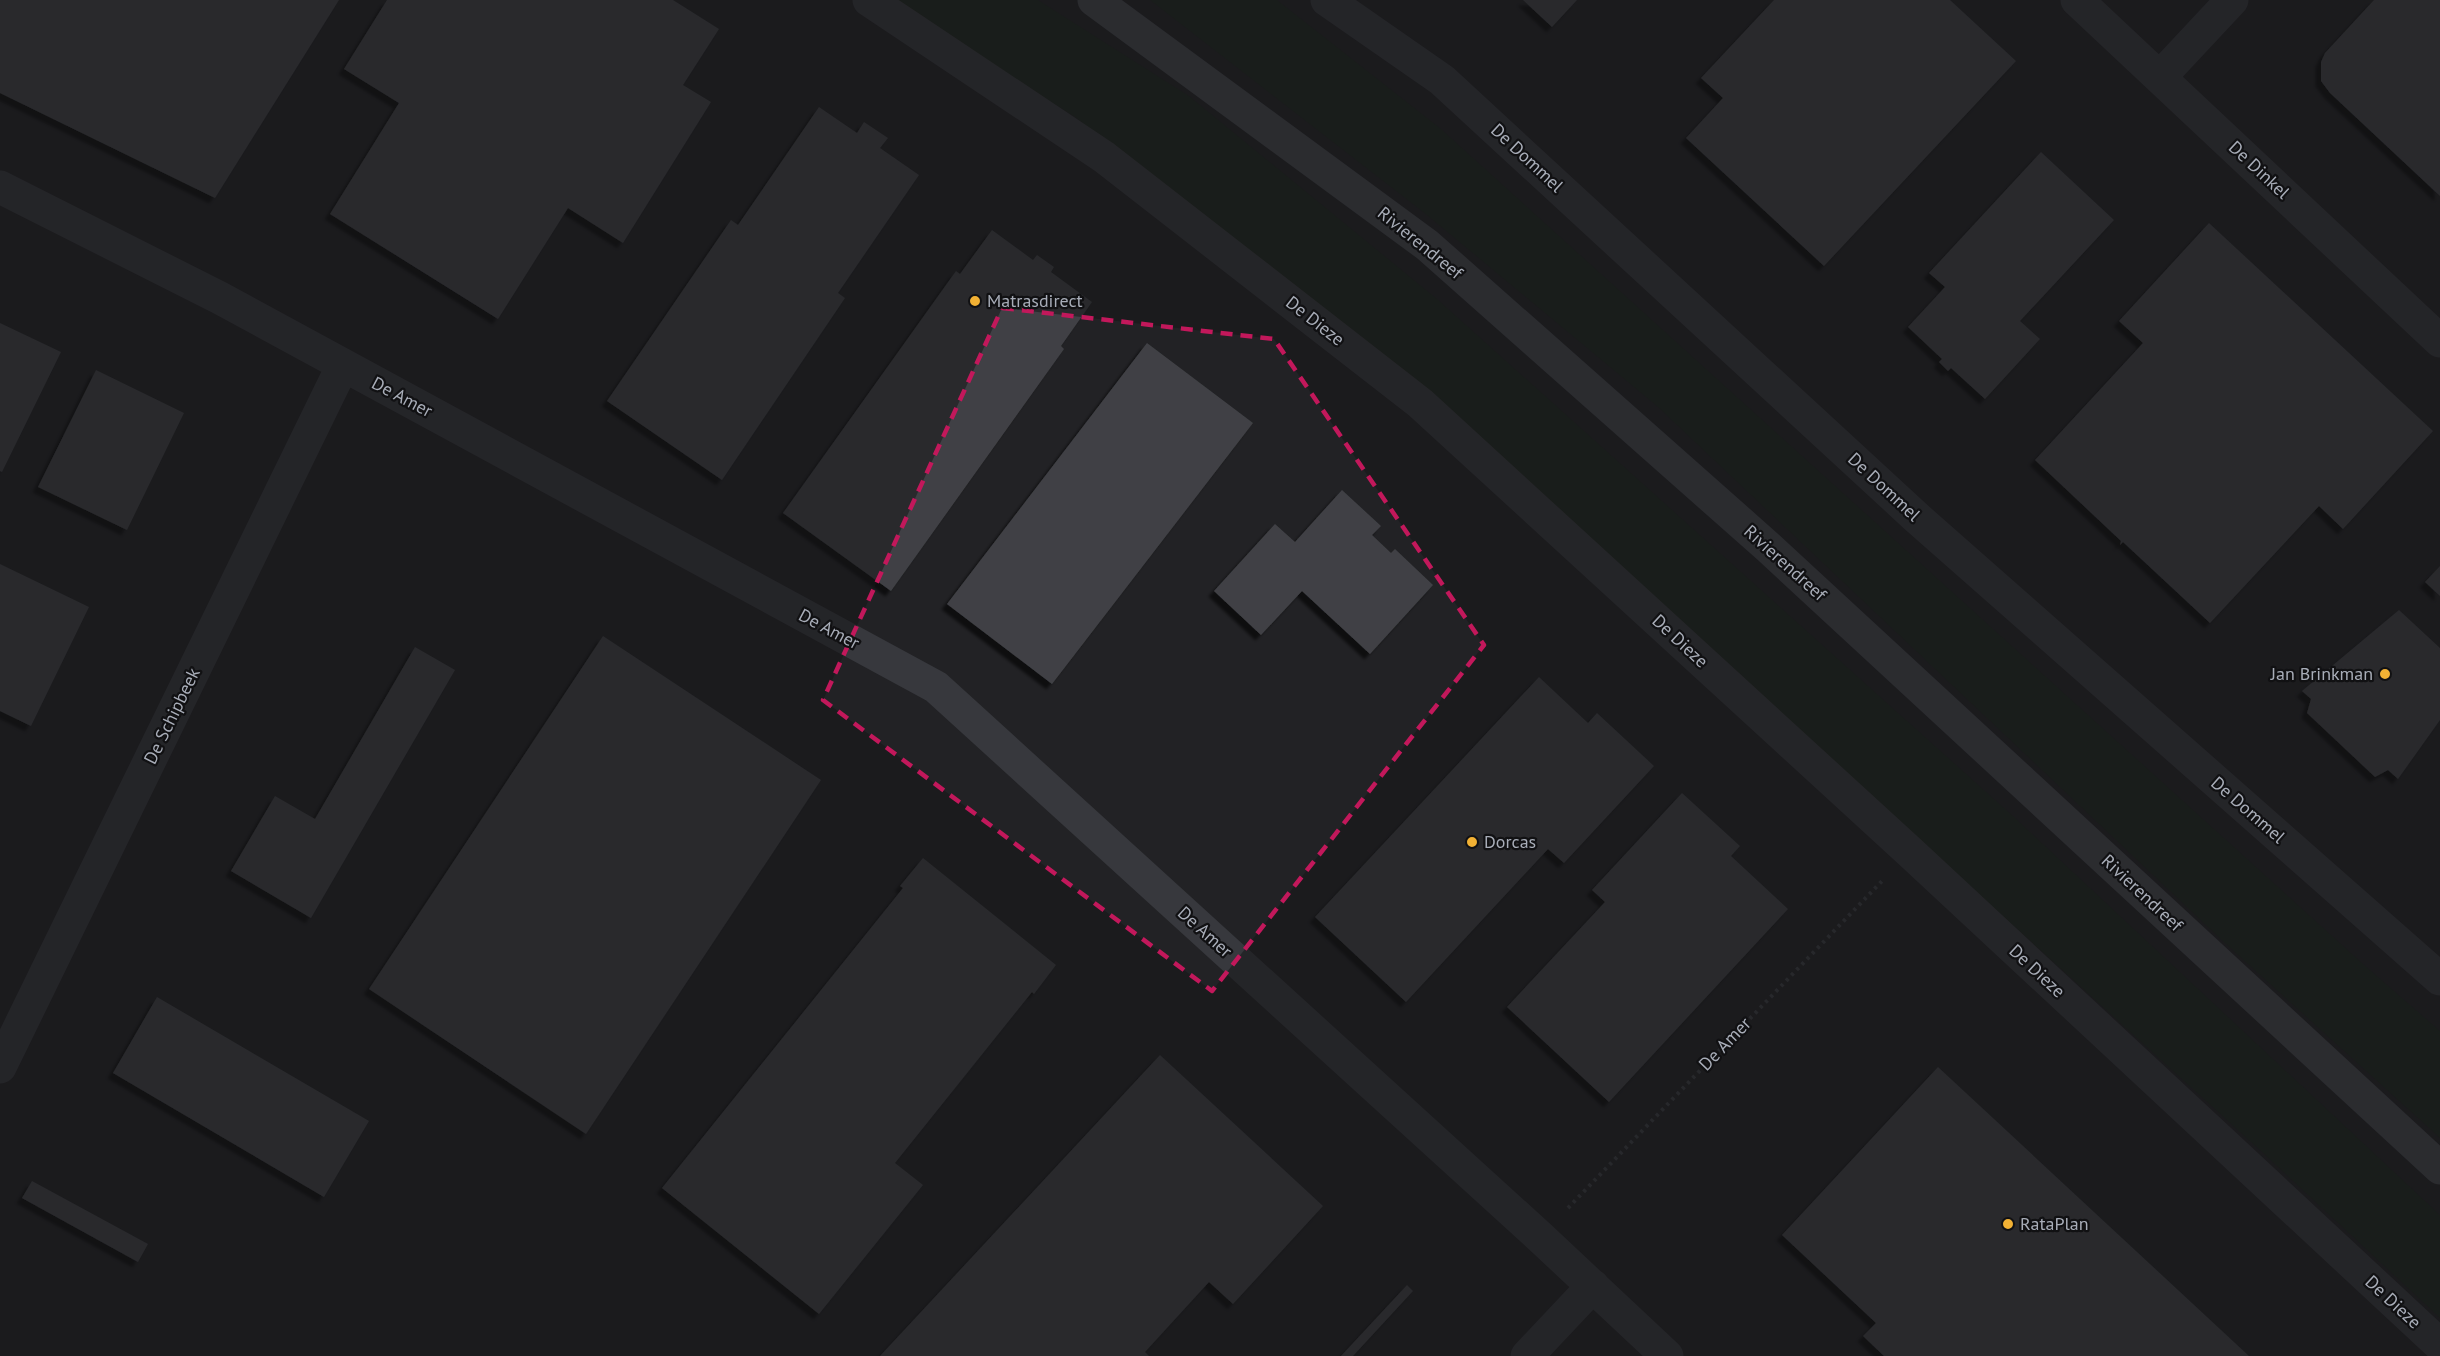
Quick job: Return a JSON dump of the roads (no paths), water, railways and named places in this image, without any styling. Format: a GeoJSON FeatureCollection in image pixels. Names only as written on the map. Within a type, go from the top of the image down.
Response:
{"type":"FeatureCollection","features":[{"type":"Feature","properties":{"kind":"main road","name":"Rivierendreef"},"geometry":{"type":"LineString","coordinates":[[1094,0],[1427,245],[1767,547],[2440,1168]]}},
{"type":"Feature","properties":{"kind":"street","name":"De Dieze"},"geometry":{"type":"LineString","coordinates":[[869,0],[1104,157],[1420,403],[1910,852],[2440,1345]]}},
{"type":"Feature","properties":{"kind":"street","name":"De Dommel"},"geometry":{"type":"LineString","coordinates":[[1327,0],[1442,80],[1916,517],[2440,979]]}},
{"type":"Feature","properties":{"kind":"street","name":"De Dinkel"},"geometry":{"type":"LineString","coordinates":[[2077,0],[2440,341]]}},
{"type":"Feature","properties":{"kind":"street"},"geometry":{"type":"LineString","coordinates":[[2160,76],[2232,0]]}},
{"type":"Feature","properties":{"kind":"street","name":"De Amer"},"geometry":{"type":"LineString","coordinates":[[0,187],[220,298],[936,687],[1540,1237],[1667,1356]]}},
{"type":"Feature","properties":{"kind":"street","name":"De Schipbeek"},"geometry":{"type":"LineString","coordinates":[[0,1067],[343,365]]}},
{"type":"Feature","properties":{"kind":"street"},"geometry":{"type":"LineString","coordinates":[[1527,1356],[1593,1286]]}},
{"type":"Feature","properties":{"kind":"place","name":"Matrasdirect"},"geometry":{"type":"Point","coordinates":[975,301]}},
{"type":"Feature","properties":{"kind":"place","name":"Jan Brinkman"},"geometry":{"type":"Point","coordinates":[2385,674]}},
{"type":"Feature","properties":{"kind":"place","name":"Dorcas"},"geometry":{"type":"Point","coordinates":[1472,842]}},
{"type":"Feature","properties":{"kind":"place","name":"RataPlan"},"geometry":{"type":"Point","coordinates":[2008,1224]}}]}
